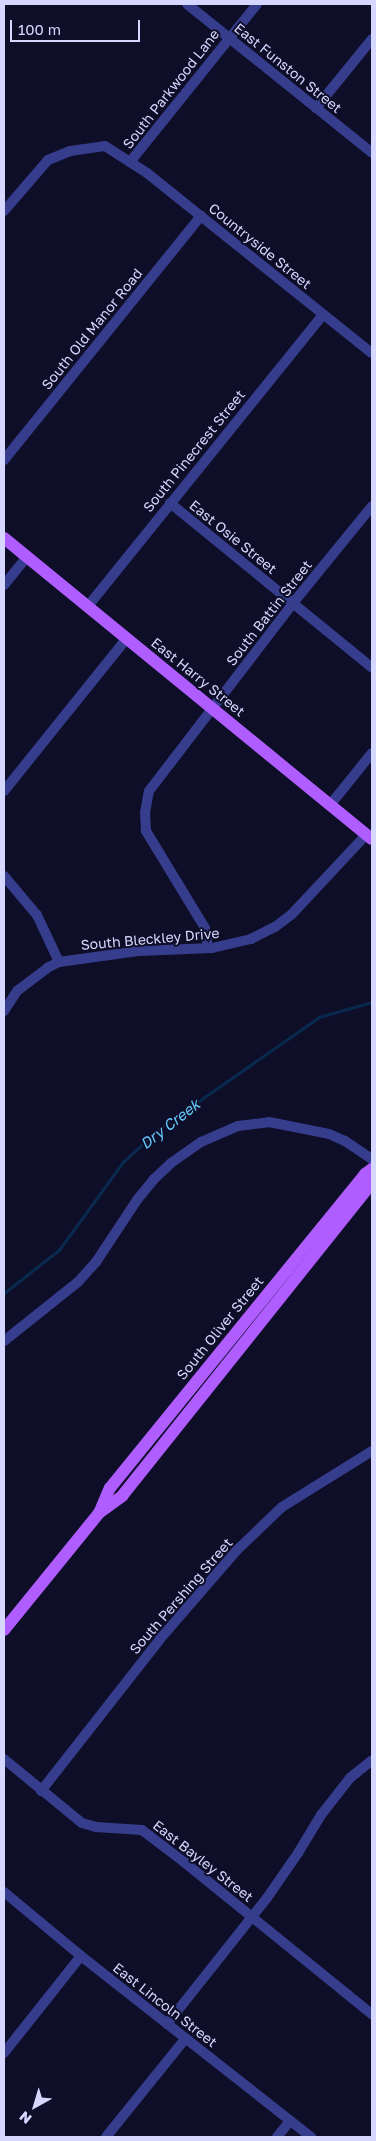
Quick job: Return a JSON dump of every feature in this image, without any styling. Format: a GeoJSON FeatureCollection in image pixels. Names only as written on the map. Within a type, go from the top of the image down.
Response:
{"type":"FeatureCollection","features":[{"type":"Feature","properties":{"kind":"main road","name":"East Harry Street"},"geometry":{"type":"LineString","coordinates":[[4,538],[214,708],[369,837]]}},
{"type":"Feature","properties":{"kind":"main road","name":"South Oliver Street"},"geometry":{"type":"LineString","coordinates":[[99,1513],[110,1488],[365,1174],[372,1169]]}},
{"type":"Feature","properties":{"kind":"main road","name":"South Oliver Street"},"geometry":{"type":"LineString","coordinates":[[4,1630],[99,1513],[122,1496],[372,1183]]}},
{"type":"Feature","properties":{"kind":"street","name":"East Funston Street"},"geometry":{"type":"LineString","coordinates":[[187,4],[372,153]]}},
{"type":"Feature","properties":{"kind":"street","name":"South Parkwood Lane"},"geometry":{"type":"LineString","coordinates":[[4,211],[48,160],[70,151],[105,146],[130,162],[257,4]]}},
{"type":"Feature","properties":{"kind":"street"},"geometry":{"type":"LineString","coordinates":[[316,108],[372,39]]}},
{"type":"Feature","properties":{"kind":"street","name":"Countryside Street"},"geometry":{"type":"LineString","coordinates":[[130,162],[202,216],[372,353]]}},
{"type":"Feature","properties":{"kind":"street","name":"South Old Manor Road"},"geometry":{"type":"LineString","coordinates":[[4,460],[202,216]]}},
{"type":"Feature","properties":{"kind":"street","name":"South Pinecrest Street"},"geometry":{"type":"LineString","coordinates":[[88,606],[323,315]]}},
{"type":"Feature","properties":{"kind":"street","name":"East Osie Street"},"geometry":{"type":"LineString","coordinates":[[170,503],[372,668]]}},
{"type":"Feature","properties":{"kind":"street","name":"South Battin Street"},"geometry":{"type":"LineString","coordinates":[[208,948],[205,928],[146,831],[145,812],[149,791],[293,603],[372,506]]}},
{"type":"Feature","properties":{"kind":"street"},"geometry":{"type":"LineString","coordinates":[[4,585],[27,557]]}},
{"type":"Feature","properties":{"kind":"street"},"geometry":{"type":"LineString","coordinates":[[4,791],[127,638]]}},
{"type":"Feature","properties":{"kind":"street"},"geometry":{"type":"LineString","coordinates":[[330,805],[372,753]]}},
{"type":"Feature","properties":{"kind":"street","name":"South Bleckley Drive"},"geometry":{"type":"LineString","coordinates":[[4,1011],[18,991],[47,968],[59,962],[138,952],[208,948],[251,939],[275,927],[292,914],[369,837]]}},
{"type":"Feature","properties":{"kind":"street"},"geometry":{"type":"LineString","coordinates":[[4,876],[37,915],[59,962]]}},
{"type":"Feature","properties":{"kind":"street"},"geometry":{"type":"LineString","coordinates":[[4,1341],[78,1282],[96,1262],[137,1200],[153,1180],[171,1163],[201,1142],[238,1126],[269,1122],[329,1134],[345,1141],[372,1159]]}},
{"type":"Feature","properties":{"kind":"street","name":"South Pershing Street"},"geometry":{"type":"LineString","coordinates":[[41,1791],[160,1639],[237,1550],[282,1507],[372,1451]]}},
{"type":"Feature","properties":{"kind":"street","name":"East Bayley Street"},"geometry":{"type":"LineString","coordinates":[[4,1759],[82,1823],[96,1827],[142,1830],[252,1916],[372,2014]]}},
{"type":"Feature","properties":{"kind":"street"},"geometry":{"type":"LineString","coordinates":[[167,2024],[252,1916],[298,1852],[321,1814],[350,1778],[372,1760]]}},
{"type":"Feature","properties":{"kind":"street","name":"East Lincoln Street"},"geometry":{"type":"LineString","coordinates":[[4,1892],[81,1956],[311,2137]]}},
{"type":"Feature","properties":{"kind":"street"},"geometry":{"type":"LineString","coordinates":[[4,2053],[81,1956]]}},
{"type":"Feature","properties":{"kind":"street"},"geometry":{"type":"LineString","coordinates":[[106,2137],[186,2038]]}},
{"type":"Feature","properties":{"kind":"street"},"geometry":{"type":"LineString","coordinates":[[277,2137],[290,2121]]}},
{"type":"Feature","properties":{"kind":"waterway","name":"Dry Creek"},"geometry":{"type":"LineString","coordinates":[[4,1293],[59,1250],[123,1162],[163,1126],[319,1017],[372,1002]]}}]}
